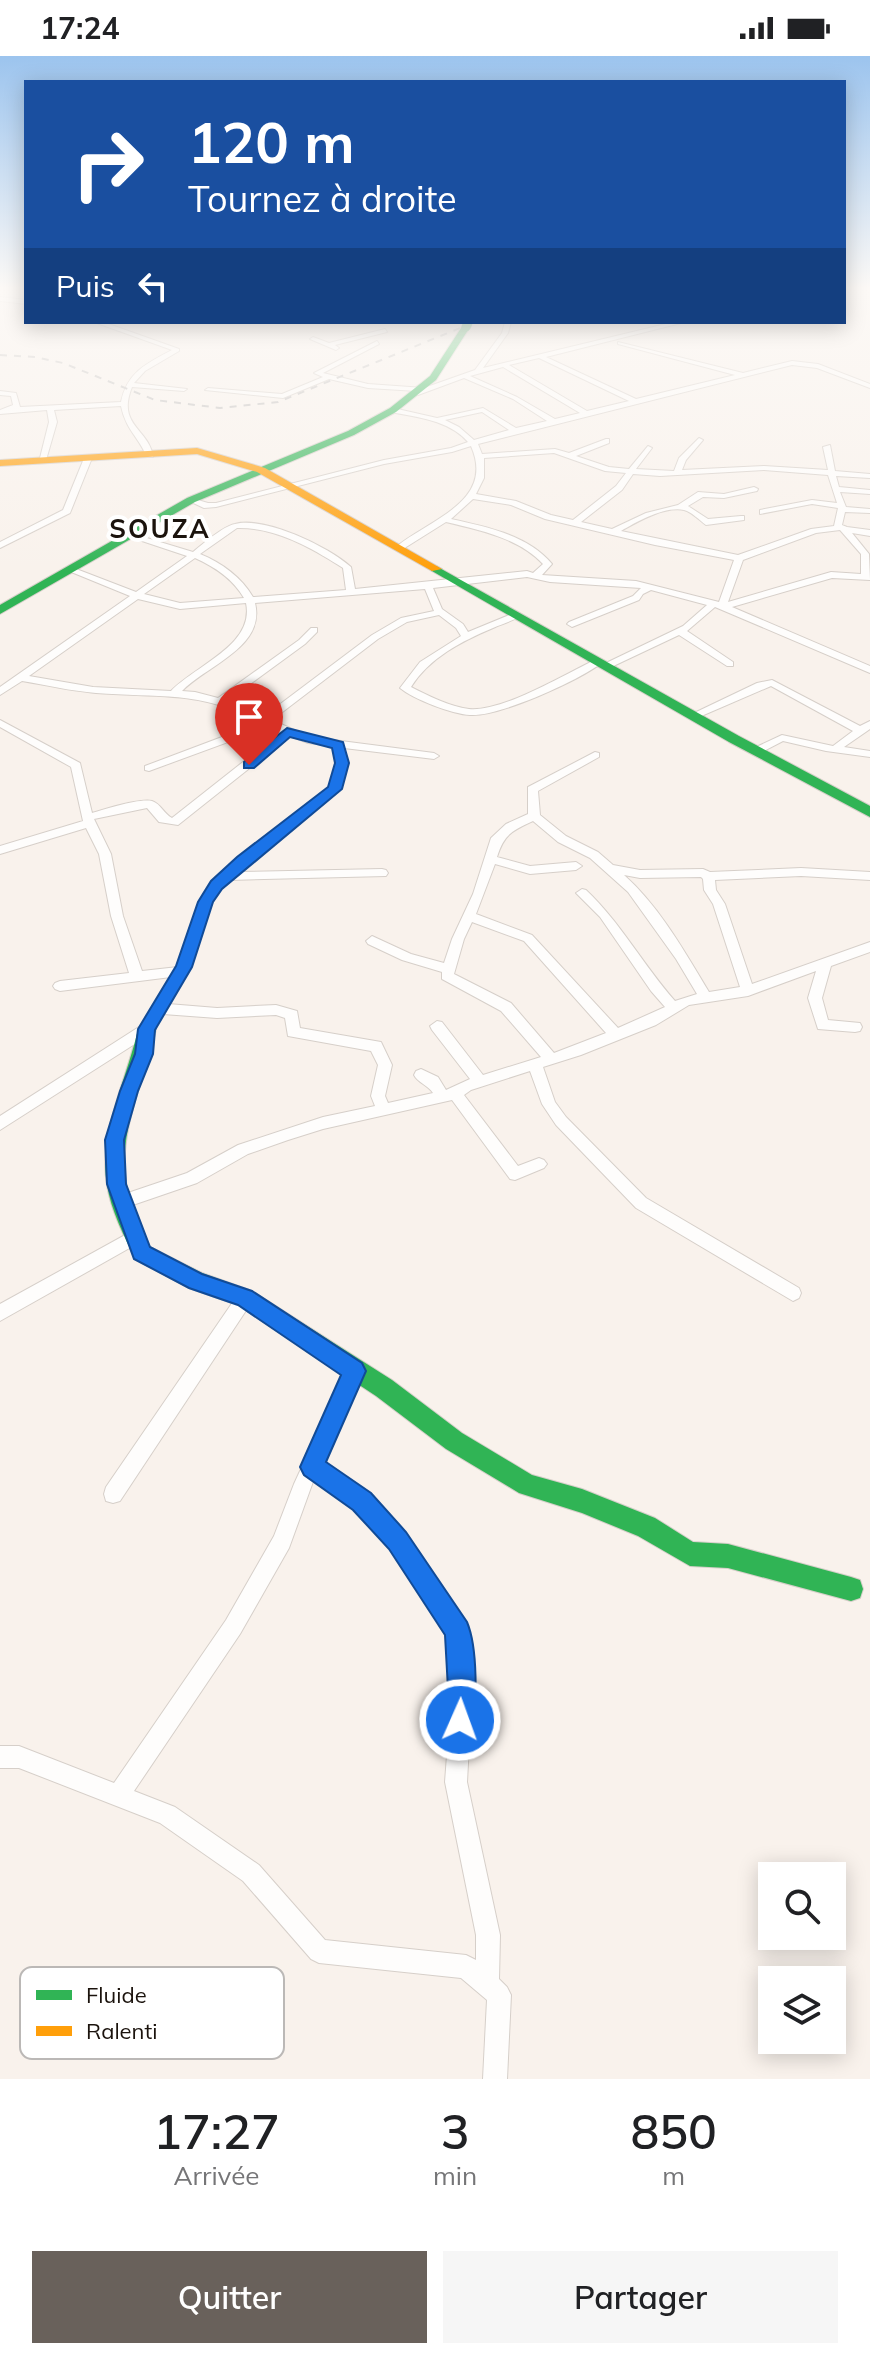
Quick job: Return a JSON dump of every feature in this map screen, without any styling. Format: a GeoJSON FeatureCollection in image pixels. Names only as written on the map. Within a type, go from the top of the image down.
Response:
{"type":"FeatureCollection","features":[{"type":"Feature","properties":{"kind":"main road"},"geometry":{"type":"LineString","coordinates":[[0,610],[191,500],[351,433],[393,410],[426,383]]}},
{"type":"Feature","properties":{"kind":"main road"},"geometry":{"type":"LineString","coordinates":[[0,463],[197,451],[261,470],[756,751],[870,812]]}},
{"type":"Feature","properties":{"kind":"main road"},"geometry":{"type":"LineString","coordinates":[[147,1029],[144,1054],[115,1140],[116,1184],[142,1253],[196,1281],[245,1298],[454,1441],[527,1485],[582,1501],[646,1527],[690,1554],[728,1556],[851,1589]]}},
{"type":"Feature","properties":{"kind":"street"},"geometry":{"type":"LineString","coordinates":[[208,390],[283,396],[313,383]]}},
{"type":"Feature","properties":{"kind":"street"},"geometry":{"type":"LineString","coordinates":[[348,383],[420,391],[443,383]]}},
{"type":"Feature","properties":{"kind":"street"},"geometry":{"type":"LineString","coordinates":[[482,383],[515,398],[555,422]]}},
{"type":"Feature","properties":{"kind":"street"},"geometry":{"type":"LineString","coordinates":[[535,383],[589,415]]}},
{"type":"Feature","properties":{"kind":"street"},"geometry":{"type":"LineString","coordinates":[[597,383],[637,402]]}},
{"type":"Feature","properties":{"kind":"street"},"geometry":{"type":"LineString","coordinates":[[191,500],[210,506],[384,462],[452,450],[474,441],[589,415],[704,383]]}},
{"type":"Feature","properties":{"kind":"street"},"geometry":{"type":"LineString","coordinates":[[150,455],[146,445],[128,424],[124,404],[128,385],[184,389]]}},
{"type":"Feature","properties":{"kind":"street"},"geometry":{"type":"LineString","coordinates":[[0,393],[16,395],[17,406],[12,410]]}},
{"type":"Feature","properties":{"kind":"street"},"geometry":{"type":"LineString","coordinates":[[0,412],[124,404]]}},
{"type":"Feature","properties":{"kind":"street"},"geometry":{"type":"LineString","coordinates":[[42,460],[53,422],[50,407]]}},
{"type":"Feature","properties":{"kind":"street"},"geometry":{"type":"LineString","coordinates":[[393,410],[436,420],[464,433],[474,441],[482,468],[471,496],[400,547]]}},
{"type":"Feature","properties":{"kind":"street"},"geometry":{"type":"LineString","coordinates":[[436,420],[483,410],[516,431]]}},
{"type":"Feature","properties":{"kind":"street"},"geometry":{"type":"LineString","coordinates":[[678,472],[682,460],[699,440]]}},
{"type":"Feature","properties":{"kind":"street"},"geometry":{"type":"LineString","coordinates":[[568,456],[606,441]]}},
{"type":"Feature","properties":{"kind":"street"},"geometry":{"type":"LineString","coordinates":[[517,615],[466,637],[423,664],[405,688],[460,711],[483,711],[680,631],[717,605],[745,602],[831,575],[868,576],[867,554],[843,528],[842,507],[835,489],[827,447]]}},
{"type":"Feature","properties":{"kind":"street"},"geometry":{"type":"LineString","coordinates":[[575,523],[613,493],[648,448]]}},
{"type":"Feature","properties":{"kind":"street"},"geometry":{"type":"LineString","coordinates":[[480,456],[553,451],[631,472],[678,472],[708,483],[724,496],[754,489]]}},
{"type":"Feature","properties":{"kind":"street"},"geometry":{"type":"LineString","coordinates":[[0,545],[67,511],[88,458]]}},
{"type":"Feature","properties":{"kind":"street"},"geometry":{"type":"LineString","coordinates":[[614,532],[631,521],[681,507],[708,483],[764,468],[870,476]]}},
{"type":"Feature","properties":{"kind":"street"},"geometry":{"type":"LineString","coordinates":[[835,489],[870,492]]}},
{"type":"Feature","properties":{"kind":"street"},"geometry":{"type":"LineString","coordinates":[[471,496],[513,503],[575,523],[739,558],[814,531],[843,528],[870,533]]}},
{"type":"Feature","properties":{"kind":"street"},"geometry":{"type":"LineString","coordinates":[[763,512],[812,502],[870,511]]}},
{"type":"Feature","properties":{"kind":"street"},"geometry":{"type":"LineString","coordinates":[[681,507],[691,510],[706,522],[741,518]]}},
{"type":"Feature","properties":{"kind":"street"},"geometry":{"type":"LineString","coordinates":[[442,519],[487,531],[535,552],[548,563],[536,575]]}},
{"type":"Feature","properties":{"kind":"street"},"geometry":{"type":"LineString","coordinates":[[0,692],[139,596],[231,527],[256,526],[316,549],[346,566],[351,593]]}},
{"type":"Feature","properties":{"kind":"street"},"geometry":{"type":"LineString","coordinates":[[130,534],[208,561],[241,586],[250,601],[254,618],[247,634],[195,673],[175,693]]}},
{"type":"Feature","properties":{"kind":"street"},"geometry":{"type":"LineString","coordinates":[[717,605],[739,558]]}},
{"type":"Feature","properties":{"kind":"street"},"geometry":{"type":"LineString","coordinates":[[68,569],[139,596],[180,606],[536,575],[651,587],[717,605],[870,670]]}},
{"type":"Feature","properties":{"kind":"street"},"geometry":{"type":"LineString","coordinates":[[428,586],[441,612],[460,626],[466,637]]}},
{"type":"Feature","properties":{"kind":"street"},"geometry":{"type":"LineString","coordinates":[[572,624],[636,598],[640,592],[651,587]]}},
{"type":"Feature","properties":{"kind":"street"},"geometry":{"type":"LineString","coordinates":[[149,768],[265,723],[346,657],[386,631],[404,620],[441,612]]}},
{"type":"Feature","properties":{"kind":"street"},"geometry":{"type":"LineString","coordinates":[[220,702],[314,630]]}},
{"type":"Feature","properties":{"kind":"street"},"geometry":{"type":"LineString","coordinates":[[680,631],[730,664]]}},
{"type":"Feature","properties":{"kind":"street"},"geometry":{"type":"LineString","coordinates":[[21,678],[93,690],[175,693],[220,702],[287,733],[338,745],[434,756]]}},
{"type":"Feature","properties":{"kind":"street"},"geometry":{"type":"LineString","coordinates":[[695,715],[772,683],[865,727],[835,749]]}},
{"type":"Feature","properties":{"kind":"street"},"geometry":{"type":"LineString","coordinates":[[0,723],[76,765],[91,820],[105,854],[117,916],[137,976]]}},
{"type":"Feature","properties":{"kind":"street"},"geometry":{"type":"LineString","coordinates":[[0,850],[148,804],[163,819],[174,822],[287,733]]}},
{"type":"Feature","properties":{"kind":"street"},"geometry":{"type":"LineString","coordinates":[[756,751],[782,738],[870,754]]}},
{"type":"Feature","properties":{"kind":"street"},"geometry":{"type":"LineString","coordinates":[[0,1124],[147,1029],[182,971],[206,902],[225,876],[335,789],[342,763],[338,745]]}},
{"type":"Feature","properties":{"kind":"street"},"geometry":{"type":"LineString","coordinates":[[595,755],[532,789],[534,816],[562,839],[594,855],[613,869],[632,889],[674,946],[706,999]]}},
{"type":"Feature","properties":{"kind":"street"},"geometry":{"type":"LineString","coordinates":[[534,816],[502,833],[447,976],[493,998],[512,1012],[551,1059]]}},
{"type":"Feature","properties":{"kind":"street"},"geometry":{"type":"LineString","coordinates":[[491,859],[530,870],[576,866]]}},
{"type":"Feature","properties":{"kind":"street"},"geometry":{"type":"LineString","coordinates":[[613,869],[707,876],[801,872],[870,876]]}},
{"type":"Feature","properties":{"kind":"street"},"geometry":{"type":"LineString","coordinates":[[225,876],[382,873]]}},
{"type":"Feature","properties":{"kind":"street"},"geometry":{"type":"LineString","coordinates":[[707,876],[748,991]]}},
{"type":"Feature","properties":{"kind":"street"},"geometry":{"type":"LineString","coordinates":[[582,893],[604,914],[656,988],[674,1008]]}},
{"type":"Feature","properties":{"kind":"street"},"geometry":{"type":"LineString","coordinates":[[468,916],[528,938],[616,1035]]}},
{"type":"Feature","properties":{"kind":"street"},"geometry":{"type":"LineString","coordinates":[[372,941],[407,957],[449,969]]}},
{"type":"Feature","properties":{"kind":"street"},"geometry":{"type":"LineString","coordinates":[[124,1201],[192,1178],[243,1149],[323,1123],[449,1095],[616,1035],[686,1001],[748,991],[870,947]]}},
{"type":"Feature","properties":{"kind":"street"},"geometry":{"type":"LineString","coordinates":[[825,964],[815,998],[823,1025],[855,1027]]}},
{"type":"Feature","properties":{"kind":"street"},"geometry":{"type":"LineString","coordinates":[[60,986],[182,971]]}},
{"type":"Feature","properties":{"kind":"street"},"geometry":{"type":"LineString","coordinates":[[161,1009],[217,1013],[276,1010],[292,1015],[293,1032],[376,1046],[385,1065],[378,1096],[383,1109]]}},
{"type":"Feature","properties":{"kind":"street"},"geometry":{"type":"LineString","coordinates":[[437,1026],[480,1082]]}},
{"type":"Feature","properties":{"kind":"street"},"geometry":{"type":"LineString","coordinates":[[535,1065],[549,1104],[561,1121],[641,1203],[793,1293]]}},
{"type":"Feature","properties":{"kind":"street"},"geometry":{"type":"LineString","coordinates":[[421,1075],[449,1095],[515,1174],[539,1164]]}},
{"type":"Feature","properties":{"kind":"street"},"geometry":{"type":"LineString","coordinates":[[0,1313],[136,1236]]}},
{"type":"Feature","properties":{"kind":"street"},"geometry":{"type":"LineString","coordinates":[[113,1494],[245,1298]]}},
{"type":"Feature","properties":{"kind":"street"},"geometry":{"type":"LineString","coordinates":[[118,1796],[233,1627],[282,1541],[300,1490],[355,1371]]}},
{"type":"Feature","properties":{"kind":"street"},"geometry":{"type":"LineString","coordinates":[[312,1467],[362,1501],[389,1531],[458,1631],[462,1689],[456,1782],[488,1935],[487,1985]]}},
{"type":"Feature","properties":{"kind":"street"},"geometry":{"type":"LineString","coordinates":[[0,1757],[19,1757],[167,1815],[251,1873],[319,1951],[466,1967],[499,1995],[495,2079]]}},
{"type":"Feature","properties":{"kind":"railway"},"geometry":{"type":"LineString","coordinates":[[114,383],[155,400],[220,408],[278,402],[324,383]]}},
{"type":"Feature","properties":{"kind":"traffic: fast"},"geometry":{"type":"LineString","coordinates":[[0,610],[191,500],[351,433],[393,410],[426,383]]}},
{"type":"Feature","properties":{"kind":"traffic: fast"},"geometry":{"type":"LineString","coordinates":[[436,569],[734,739],[870,812]]}},
{"type":"Feature","properties":{"kind":"traffic: fast"},"geometry":{"type":"LineString","coordinates":[[147,1029],[120,1124],[115,1163],[121,1200],[142,1253],[196,1281],[245,1298],[384,1388],[454,1441],[527,1485],[582,1501],[646,1527],[690,1554],[728,1556],[851,1589]]}},
{"type":"Feature","properties":{"kind":"traffic: slow"},"geometry":{"type":"LineString","coordinates":[[0,463],[197,451],[261,470],[436,569]]}},
{"type":"Feature","properties":{"kind":"district","name":"SOUZA"},"geometry":{"type":"Point","coordinates":[160,529]}},
{"type":"Feature","properties":{"kind":"route"},"geometry":{"type":"LineString","coordinates":[[249,765],[287,733],[338,745],[342,763],[335,789],[242,861],[216,885],[206,902],[189,957],[147,1029],[144,1054],[115,1140],[116,1184],[142,1253],[196,1281],[245,1298],[355,1371],[312,1467],[362,1501],[398,1541],[458,1631],[462,1689],[460,1720]]}}]}
